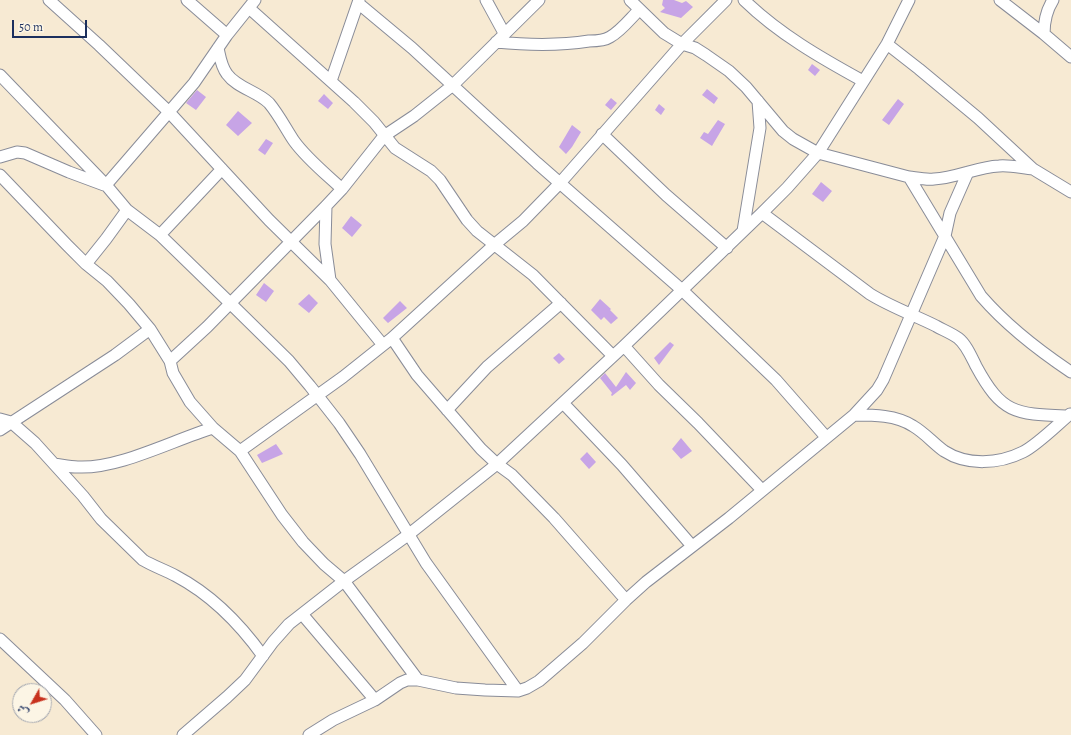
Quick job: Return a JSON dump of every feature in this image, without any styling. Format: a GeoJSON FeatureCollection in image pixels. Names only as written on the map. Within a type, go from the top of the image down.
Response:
{"type":"FeatureCollection","features":[{"type":"Feature","properties":{"kind":"street"},"geometry":{"type":"LineString","coordinates":[[48,0],[99,44],[169,112],[387,341],[481,449],[497,464],[512,475],[554,518],[626,600]]}},
{"type":"Feature","properties":{"kind":"street"},"geometry":{"type":"LineString","coordinates":[[186,0],[227,35]]}},
{"type":"Feature","properties":{"kind":"street"},"geometry":{"type":"LineString","coordinates":[[486,0],[504,33]]}},
{"type":"Feature","properties":{"kind":"street"},"geometry":{"type":"LineString","coordinates":[[170,361],[326,206],[342,189],[384,136],[414,116],[453,86],[504,33],[539,0]]}},
{"type":"Feature","properties":{"kind":"street"},"geometry":{"type":"LineString","coordinates":[[630,0],[664,32],[682,44],[695,48],[718,63],[742,82],[783,131],[793,139],[818,153],[909,177],[934,179],[1000,166],[1033,168]]}},
{"type":"Feature","properties":{"kind":"street"},"geometry":{"type":"LineString","coordinates":[[240,451],[318,396],[387,341],[523,221],[560,183],[682,44],[726,0]]}},
{"type":"Feature","properties":{"kind":"street"},"geometry":{"type":"LineString","coordinates":[[744,0],[787,36],[863,80]]}},
{"type":"Feature","properties":{"kind":"street"},"geometry":{"type":"LineString","coordinates":[[183,735],[227,697],[244,680],[289,624],[344,581],[408,535],[497,464],[727,248],[787,188],[818,153],[887,44],[909,0]]}},
{"type":"Feature","properties":{"kind":"street"},"geometry":{"type":"LineString","coordinates":[[1000,0],[1071,57]]}},
{"type":"Feature","properties":{"kind":"street"},"geometry":{"type":"LineString","coordinates":[[1044,34],[1045,14],[1053,0]]}},
{"type":"Feature","properties":{"kind":"street"},"geometry":{"type":"LineString","coordinates":[[331,81],[358,2],[412,48],[560,183],[682,290],[776,380],[826,437]]}},
{"type":"Feature","properties":{"kind":"street"},"geometry":{"type":"LineString","coordinates":[[106,185],[194,83],[227,35],[252,4],[374,122],[395,148],[402,154],[431,171],[440,180],[467,220],[494,245],[515,260],[561,302],[613,356]]}},
{"type":"Feature","properties":{"kind":"street"},"geometry":{"type":"LineString","coordinates":[[496,42],[521,45],[574,43],[605,39],[614,34],[639,10]]}},
{"type":"Feature","properties":{"kind":"street"},"geometry":{"type":"LineString","coordinates":[[887,44],[920,69],[978,118],[1033,168],[1071,192]]}},
{"type":"Feature","properties":{"kind":"street"},"geometry":{"type":"LineString","coordinates":[[218,48],[221,64],[227,75],[236,83],[262,97],[308,157],[342,189]]}},
{"type":"Feature","properties":{"kind":"street"},"geometry":{"type":"LineString","coordinates":[[0,75],[106,185],[127,210],[160,235],[289,361],[318,396],[360,454],[426,563],[518,691]]}},
{"type":"Feature","properties":{"kind":"street"},"geometry":{"type":"LineString","coordinates":[[743,232],[760,128],[758,100]]}},
{"type":"Feature","properties":{"kind":"street"},"geometry":{"type":"LineString","coordinates":[[602,134],[666,195],[727,248]]}},
{"type":"Feature","properties":{"kind":"street"},"geometry":{"type":"LineString","coordinates":[[0,157],[17,152],[25,153],[68,172],[106,185]]}},
{"type":"Feature","properties":{"kind":"street"},"geometry":{"type":"LineString","coordinates":[[160,235],[222,169]]}},
{"type":"Feature","properties":{"kind":"street"},"geometry":{"type":"LineString","coordinates":[[309,735],[332,720],[375,700],[407,680],[418,680],[456,688],[518,691],[539,681],[583,643],[626,600],[854,415],[877,390],[883,380],[945,236],[950,213],[968,172]]}},
{"type":"Feature","properties":{"kind":"street"},"geometry":{"type":"LineString","coordinates":[[0,175],[86,264],[107,281],[150,329],[170,361],[173,373],[181,387],[200,414],[213,428],[240,451],[282,514],[303,542],[324,564],[344,581],[418,680]]}},
{"type":"Feature","properties":{"kind":"street"},"geometry":{"type":"LineString","coordinates":[[909,177],[981,296],[994,311],[1032,344],[1071,372]]}},
{"type":"Feature","properties":{"kind":"street"},"geometry":{"type":"LineString","coordinates":[[326,206],[325,244],[330,280]]}},
{"type":"Feature","properties":{"kind":"street"},"geometry":{"type":"LineString","coordinates":[[86,264],[127,210]]}},
{"type":"Feature","properties":{"kind":"street"},"geometry":{"type":"LineString","coordinates":[[762,213],[870,294],[886,304],[911,313],[962,341],[987,386],[995,396],[1006,405],[1017,412],[1032,414],[1069,414]]}},
{"type":"Feature","properties":{"kind":"street"},"geometry":{"type":"LineString","coordinates":[[447,410],[487,367],[561,302]]}},
{"type":"Feature","properties":{"kind":"street"},"geometry":{"type":"LineString","coordinates":[[0,430],[115,355],[150,329]]}},
{"type":"Feature","properties":{"kind":"street"},"geometry":{"type":"LineString","coordinates":[[624,346],[659,385],[698,423],[762,490]]}},
{"type":"Feature","properties":{"kind":"street"},"geometry":{"type":"LineString","coordinates":[[563,403],[627,471],[692,546]]}},
{"type":"Feature","properties":{"kind":"street"},"geometry":{"type":"LineString","coordinates":[[854,415],[898,419],[913,426],[944,450],[959,459],[979,462],[1004,460],[1024,452],[1069,414]]}},
{"type":"Feature","properties":{"kind":"street"},"geometry":{"type":"LineString","coordinates":[[0,419],[12,422],[35,443],[101,519],[143,560],[176,576],[223,609],[248,635],[263,656]]}},
{"type":"Feature","properties":{"kind":"street"},"geometry":{"type":"LineString","coordinates":[[54,464],[78,467],[98,466],[140,454],[213,428]]}},
{"type":"Feature","properties":{"kind":"street"},"geometry":{"type":"LineString","coordinates":[[302,614],[375,700]]}},
{"type":"Feature","properties":{"kind":"street"},"geometry":{"type":"LineString","coordinates":[[0,639],[65,700],[96,735]]}},
{"type":"Feature","properties":{"kind":"building"},"geometry":{"type":"Polygon","coordinates":[[[663,0],[674,0],[682,3],[686,1],[693,7],[681,18],[660,12],[665,8],[662,5],[663,0]]]}},
{"type":"Feature","properties":{"kind":"building"},"geometry":{"type":"Polygon","coordinates":[[[812,64],[820,70],[815,76],[808,70],[812,64]]]}},
{"type":"Feature","properties":{"kind":"building"},"geometry":{"type":"Polygon","coordinates":[[[707,89],[718,98],[714,104],[702,95],[707,89]]]}},
{"type":"Feature","properties":{"kind":"building"},"geometry":{"type":"Polygon","coordinates":[[[197,90],[206,97],[196,110],[186,103],[197,90]]]}},
{"type":"Feature","properties":{"kind":"building"},"geometry":{"type":"Polygon","coordinates":[[[324,94],[333,103],[328,109],[318,101],[324,94]]]}},
{"type":"Feature","properties":{"kind":"building"},"geometry":{"type":"Polygon","coordinates":[[[611,98],[617,103],[611,110],[605,105],[611,98]]]}},
{"type":"Feature","properties":{"kind":"building"},"geometry":{"type":"Polygon","coordinates":[[[898,99],[904,104],[889,125],[882,120],[898,99]]]}},
{"type":"Feature","properties":{"kind":"building"},"geometry":{"type":"Polygon","coordinates":[[[659,104],[665,109],[661,115],[655,110],[659,104]]]}},
{"type":"Feature","properties":{"kind":"building"},"geometry":{"type":"Polygon","coordinates":[[[238,111],[252,123],[238,136],[226,125],[238,111]]]}},
{"type":"Feature","properties":{"kind":"building"},"geometry":{"type":"Polygon","coordinates":[[[718,120],[725,124],[712,146],[700,138],[704,132],[708,134],[718,120]]]}},
{"type":"Feature","properties":{"kind":"building"},"geometry":{"type":"Polygon","coordinates":[[[572,125],[581,132],[566,154],[559,147],[572,125]]]}},
{"type":"Feature","properties":{"kind":"building"},"geometry":{"type":"Polygon","coordinates":[[[266,139],[273,143],[265,155],[258,150],[266,139]]]}},
{"type":"Feature","properties":{"kind":"building"},"geometry":{"type":"Polygon","coordinates":[[[821,182],[832,191],[823,202],[812,194],[821,182]]]}},
{"type":"Feature","properties":{"kind":"building"},"geometry":{"type":"Polygon","coordinates":[[[351,216],[362,225],[352,237],[342,228],[351,216]]]}},
{"type":"Feature","properties":{"kind":"building"},"geometry":{"type":"Polygon","coordinates":[[[264,283],[274,291],[266,302],[256,295],[264,283]]]}},
{"type":"Feature","properties":{"kind":"building"},"geometry":{"type":"Polygon","coordinates":[[[309,294],[318,303],[309,313],[298,304],[309,294]]]}},
{"type":"Feature","properties":{"kind":"building"},"geometry":{"type":"Polygon","coordinates":[[[600,299],[618,318],[611,324],[604,317],[601,320],[591,310],[600,299]]]}},
{"type":"Feature","properties":{"kind":"building"},"geometry":{"type":"Polygon","coordinates":[[[400,301],[407,308],[388,323],[383,318],[400,301]]]}},
{"type":"Feature","properties":{"kind":"building"},"geometry":{"type":"Polygon","coordinates":[[[670,342],[674,345],[659,365],[654,358],[670,342]]]}},
{"type":"Feature","properties":{"kind":"building"},"geometry":{"type":"Polygon","coordinates":[[[559,353],[565,359],[559,364],[553,358],[559,353]]]}},
{"type":"Feature","properties":{"kind":"building"},"geometry":{"type":"Polygon","coordinates":[[[626,372],[636,383],[630,390],[626,385],[612,396],[612,393],[600,378],[605,373],[616,387],[626,372]]]}},
{"type":"Feature","properties":{"kind":"building"},"geometry":{"type":"Polygon","coordinates":[[[681,438],[692,451],[681,459],[672,449],[681,438]]]}},
{"type":"Feature","properties":{"kind":"building"},"geometry":{"type":"Polygon","coordinates":[[[276,444],[283,454],[262,463],[257,455],[276,444]]]}},
{"type":"Feature","properties":{"kind":"building"},"geometry":{"type":"Polygon","coordinates":[[[587,452],[596,462],[589,469],[580,459],[587,452]]]}}]}
